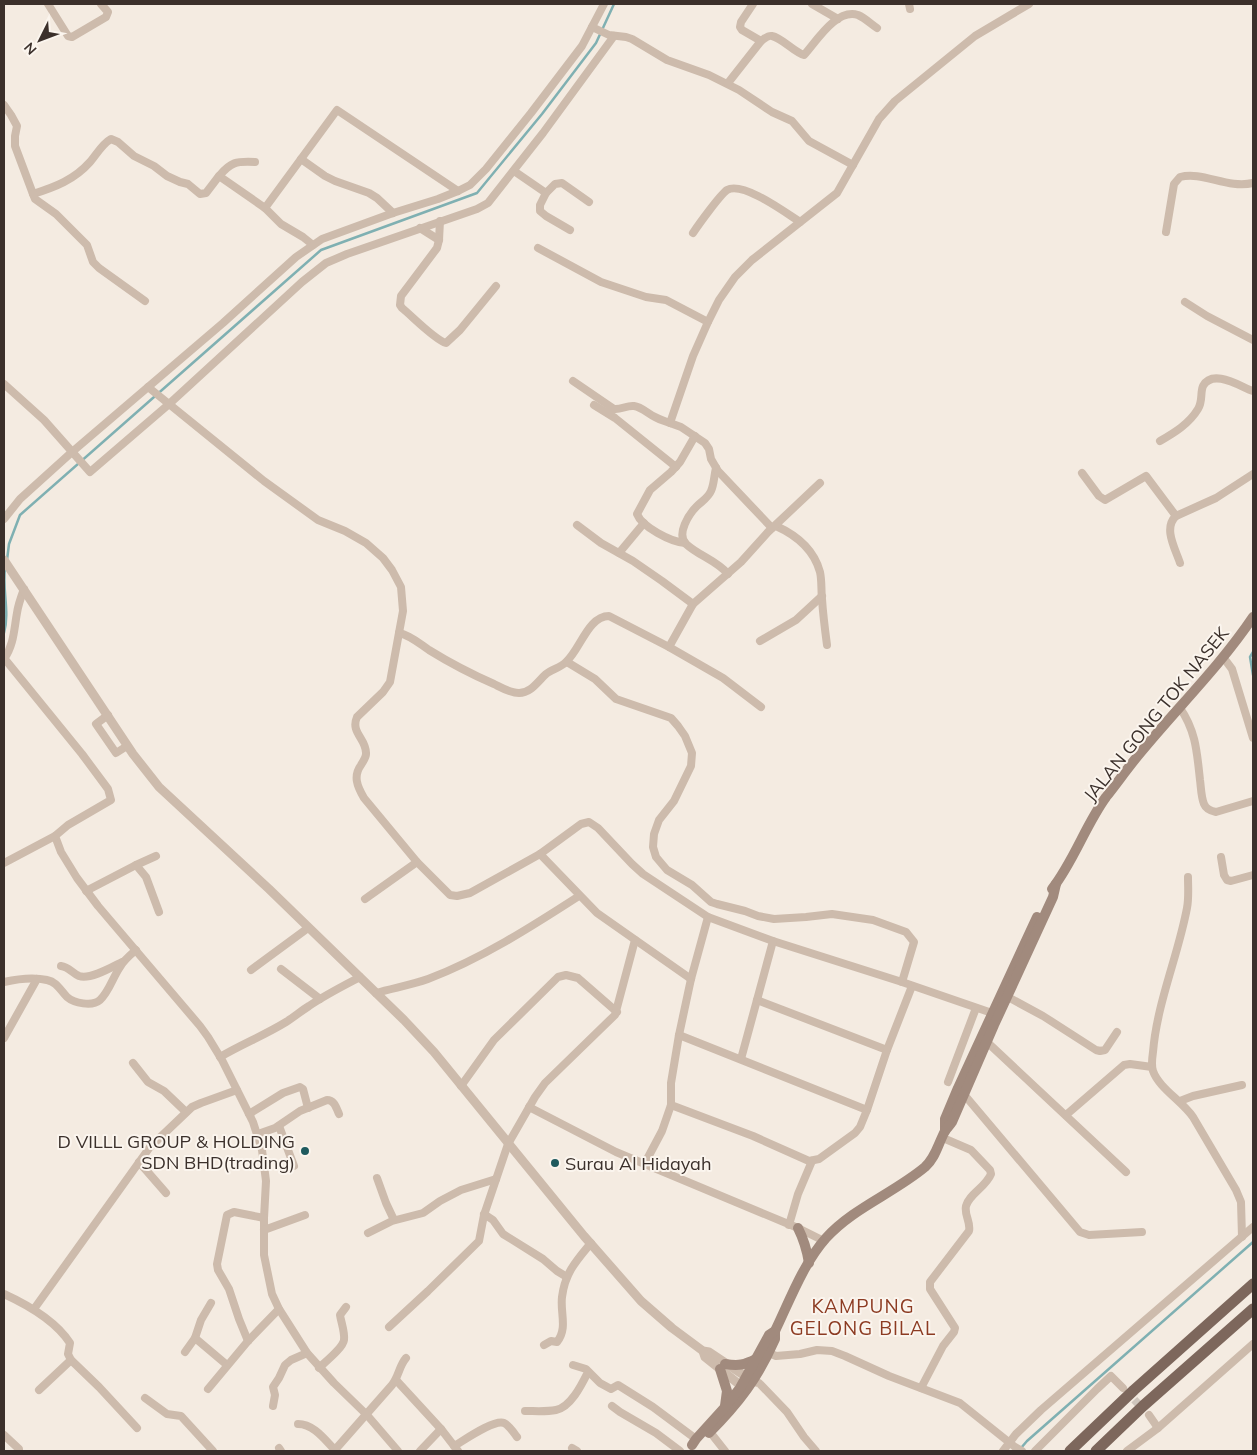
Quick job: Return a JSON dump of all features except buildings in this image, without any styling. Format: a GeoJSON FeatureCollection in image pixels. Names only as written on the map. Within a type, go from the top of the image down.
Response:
{"type":"FeatureCollection","features":[{"type":"Feature","properties":{"kind":"main road","name":"JALAN GONG TOK NASEK"},"geometry":{"type":"LineString","coordinates":[[691,1445],[747,1384],[756,1359],[769,1335],[774,1331],[809,1264],[824,1241],[856,1214],[924,1168],[934,1156],[944,1134],[945,1119],[957,1088],[1048,894],[1056,884],[1104,800],[1141,752],[1223,657],[1253,617]]}},
{"type":"Feature","properties":{"kind":"main road","name":"JALAN GONG TOK NASEK"},"geometry":{"type":"LineString","coordinates":[[957,1088],[987,1042],[1053,897],[1056,884]]}},
{"type":"Feature","properties":{"kind":"main road"},"geometry":{"type":"LineString","coordinates":[[994,1025],[992,1013],[1006,1002]]}},
{"type":"Feature","properties":{"kind":"main road"},"geometry":{"type":"LineString","coordinates":[[793,1226],[807,1248],[809,1264]]}},
{"type":"Feature","properties":{"kind":"main road"},"geometry":{"type":"LineString","coordinates":[[1070,1451],[1134,1390],[1253,1284]]}},
{"type":"Feature","properties":{"kind":"main road"},"geometry":{"type":"LineString","coordinates":[[1096,1451],[1143,1406],[1253,1309]]}},
{"type":"Feature","properties":{"kind":"main road","name":"JALAN GONG TOK NASEK"},"geometry":{"type":"LineString","coordinates":[[691,1445],[699,1442],[732,1410],[769,1352],[775,1339],[774,1331]]}},
{"type":"Feature","properties":{"kind":"main road"},"geometry":{"type":"LineString","coordinates":[[725,1407],[727,1391],[722,1366],[744,1365],[756,1359]]}},
{"type":"Feature","properties":{"kind":"street"},"geometry":{"type":"LineString","coordinates":[[48,4],[68,36],[72,37],[106,17],[108,12],[101,4]]}},
{"type":"Feature","properties":{"kind":"street"},"geometry":{"type":"LineString","coordinates":[[4,520],[20,499],[72,452],[313,245],[322,239],[458,191],[470,184],[486,169],[531,114],[582,46],[594,28],[604,4]]}},
{"type":"Feature","properties":{"kind":"street"},"geometry":{"type":"LineString","coordinates":[[752,4],[740,27],[761,41]]}},
{"type":"Feature","properties":{"kind":"street"},"geometry":{"type":"LineString","coordinates":[[812,4],[838,19]]}},
{"type":"Feature","properties":{"kind":"street"},"geometry":{"type":"LineString","coordinates":[[670,423],[693,356],[708,322],[719,300],[744,267],[837,193],[879,120],[895,101],[975,36],[1029,4]]}},
{"type":"Feature","properties":{"kind":"street"},"geometry":{"type":"LineString","coordinates":[[728,83],[761,41],[768,36],[772,36],[804,56],[818,38],[838,19],[848,14],[858,15],[877,28]]}},
{"type":"Feature","properties":{"kind":"street"},"geometry":{"type":"LineString","coordinates":[[594,28],[612,36],[632,39],[667,60],[701,71],[728,83],[752,97],[772,112],[792,121],[809,141],[854,165]]}},
{"type":"Feature","properties":{"kind":"street"},"geometry":{"type":"LineString","coordinates":[[4,384],[44,420],[90,472],[320,267],[347,254],[482,207],[494,197],[543,133],[612,36]]}},
{"type":"Feature","properties":{"kind":"street"},"geometry":{"type":"LineString","coordinates":[[4,104],[17,126],[15,146],[19,161],[35,199],[56,214],[86,245],[93,262],[99,268],[145,300]]}},
{"type":"Feature","properties":{"kind":"street"},"geometry":{"type":"LineString","coordinates":[[265,208],[337,110],[458,191]]}},
{"type":"Feature","properties":{"kind":"street"},"geometry":{"type":"LineString","coordinates":[[33,194],[71,179],[90,163],[106,142],[111,139],[118,142],[140,160],[154,166],[167,176],[188,184],[200,194],[206,193],[231,164],[235,162],[255,162]]}},
{"type":"Feature","properties":{"kind":"street"},"geometry":{"type":"LineString","coordinates":[[302,159],[325,176],[369,193],[393,213]]}},
{"type":"Feature","properties":{"kind":"street"},"geometry":{"type":"LineString","coordinates":[[514,171],[546,193]]}},
{"type":"Feature","properties":{"kind":"street"},"geometry":{"type":"LineString","coordinates":[[219,176],[313,245]]}},
{"type":"Feature","properties":{"kind":"street"},"geometry":{"type":"LineString","coordinates":[[1166,232],[1174,184],[1180,176],[1206,178],[1238,185],[1253,183]]}},
{"type":"Feature","properties":{"kind":"street"},"geometry":{"type":"LineString","coordinates":[[570,230],[540,211],[540,205],[546,193],[555,184],[562,183],[589,202]]}},
{"type":"Feature","properties":{"kind":"street"},"geometry":{"type":"LineString","coordinates":[[693,233],[724,194],[732,189],[741,189],[751,193],[800,222]]}},
{"type":"Feature","properties":{"kind":"street"},"geometry":{"type":"LineString","coordinates":[[440,221],[437,248],[400,299],[402,308],[444,343],[449,342],[496,286]]}},
{"type":"Feature","properties":{"kind":"street"},"geometry":{"type":"LineString","coordinates":[[420,228],[439,240]]}},
{"type":"Feature","properties":{"kind":"street"},"geometry":{"type":"LineString","coordinates":[[538,248],[601,282],[646,297],[666,300],[708,322]]}},
{"type":"Feature","properties":{"kind":"street"},"geometry":{"type":"LineString","coordinates":[[1185,302],[1253,340]]}},
{"type":"Feature","properties":{"kind":"street"},"geometry":{"type":"LineString","coordinates":[[1160,441],[1178,430],[1194,414],[1201,402],[1203,387],[1210,380],[1229,380],[1253,391]]}},
{"type":"Feature","properties":{"kind":"street"},"geometry":{"type":"LineString","coordinates":[[573,381],[614,409],[618,410],[634,406],[695,436],[707,446],[716,468],[774,527],[792,534],[806,547],[814,558],[820,572],[827,645]]}},
{"type":"Feature","properties":{"kind":"street"},"geometry":{"type":"LineString","coordinates":[[148,388],[264,481],[318,520],[345,531],[366,543],[392,570],[401,587],[403,611],[388,687],[355,721],[356,730],[365,746],[366,754],[356,773],[356,778],[364,798],[417,862],[448,893],[454,896],[470,893],[540,854],[581,824],[589,822],[598,828],[643,874],[708,917],[773,941],[992,1013]]}},
{"type":"Feature","properties":{"kind":"street"},"geometry":{"type":"LineString","coordinates":[[594,405],[615,418],[676,467]]}},
{"type":"Feature","properties":{"kind":"street"},"geometry":{"type":"LineString","coordinates":[[695,436],[676,467],[653,486],[646,495],[638,514],[644,523],[676,542],[684,543],[720,566],[728,574]]}},
{"type":"Feature","properties":{"kind":"street"},"geometry":{"type":"LineString","coordinates":[[684,543],[682,537],[684,529],[691,513],[710,492],[716,468]]}},
{"type":"Feature","properties":{"kind":"street"},"geometry":{"type":"LineString","coordinates":[[1082,473],[1099,496],[1106,500],[1146,476],[1176,516]]}},
{"type":"Feature","properties":{"kind":"street"},"geometry":{"type":"LineString","coordinates":[[1180,563],[1170,531],[1170,524],[1176,516],[1216,498],[1253,474]]}},
{"type":"Feature","properties":{"kind":"street"},"geometry":{"type":"LineString","coordinates":[[669,647],[693,604],[742,562],[774,527],[820,482]]}},
{"type":"Feature","properties":{"kind":"street"},"geometry":{"type":"LineString","coordinates":[[619,553],[644,523]]}},
{"type":"Feature","properties":{"kind":"street"},"geometry":{"type":"LineString","coordinates":[[577,525],[600,543],[662,581],[693,604]]}},
{"type":"Feature","properties":{"kind":"street"},"geometry":{"type":"LineString","coordinates":[[4,560],[128,746],[160,787],[269,889],[419,1036],[590,1243],[641,1301],[672,1328],[704,1351],[709,1352],[722,1366],[747,1384],[759,1383],[787,1412],[816,1451]]}},
{"type":"Feature","properties":{"kind":"street"},"geometry":{"type":"LineString","coordinates":[[4,863],[55,836],[68,825],[111,800],[108,789],[82,754],[4,659],[14,636],[17,610],[24,589]]}},
{"type":"Feature","properties":{"kind":"street"},"geometry":{"type":"LineString","coordinates":[[760,642],[796,620],[822,596]]}},
{"type":"Feature","properties":{"kind":"street"},"geometry":{"type":"LineString","coordinates":[[399,633],[408,636],[455,666],[512,692],[526,692],[548,672],[567,662],[591,626],[596,621],[609,616],[723,678],[761,707]]}},
{"type":"Feature","properties":{"kind":"street"},"geometry":{"type":"LineString","coordinates":[[1223,657],[1232,669],[1253,738]]}},
{"type":"Feature","properties":{"kind":"street"},"geometry":{"type":"LineString","coordinates":[[567,662],[595,680],[616,699],[671,718],[685,736],[692,753],[691,766],[673,802],[659,820],[654,834],[655,854],[658,861],[664,867],[692,885],[714,903],[745,910],[758,916],[787,919],[832,914],[879,922],[906,932],[914,942],[902,982]]}},
{"type":"Feature","properties":{"kind":"street"},"geometry":{"type":"LineString","coordinates":[[1180,708],[1192,728],[1202,798],[1206,808],[1216,812],[1253,801]]}},
{"type":"Feature","properties":{"kind":"street"},"geometry":{"type":"LineString","coordinates":[[108,715],[96,724],[116,753],[128,746]]}},
{"type":"Feature","properties":{"kind":"street"},"geometry":{"type":"LineString","coordinates":[[55,836],[61,852],[86,891],[208,1037],[220,1057],[249,1114],[258,1134],[262,1150],[266,1181],[264,1255],[272,1294],[279,1309],[307,1353],[319,1368],[367,1415],[398,1451]]}},
{"type":"Feature","properties":{"kind":"street"},"geometry":{"type":"LineString","coordinates":[[540,854],[597,913],[691,979]]}},
{"type":"Feature","properties":{"kind":"street"},"geometry":{"type":"LineString","coordinates":[[86,891],[156,856]]}},
{"type":"Feature","properties":{"kind":"street"},"geometry":{"type":"LineString","coordinates":[[1221,857],[1224,875],[1227,880],[1232,881],[1253,875]]}},
{"type":"Feature","properties":{"kind":"street"},"geometry":{"type":"LineString","coordinates":[[365,899],[417,862]]}},
{"type":"Feature","properties":{"kind":"street"},"geometry":{"type":"LineString","coordinates":[[136,865],[146,877],[159,912]]}},
{"type":"Feature","properties":{"kind":"street"},"geometry":{"type":"LineString","coordinates":[[1188,877],[1187,907],[1159,1014],[1152,1067],[1160,1082],[1180,1101],[1193,1117],[1236,1190],[1240,1202],[1242,1236]]}},
{"type":"Feature","properties":{"kind":"street"},"geometry":{"type":"LineString","coordinates":[[376,993],[427,980],[449,970],[526,930],[579,896]]}},
{"type":"Feature","properties":{"kind":"street"},"geometry":{"type":"LineString","coordinates":[[644,1163],[662,1131],[671,1105],[671,1083],[679,1035],[691,979],[708,917]]}},
{"type":"Feature","properties":{"kind":"street"},"geometry":{"type":"LineString","coordinates":[[251,970],[308,928]]}},
{"type":"Feature","properties":{"kind":"street"},"geometry":{"type":"LineString","coordinates":[[388,1327],[477,1244],[484,1214],[508,1144],[545,1083],[609,1022],[617,1012],[635,940]]}},
{"type":"Feature","properties":{"kind":"street"},"geometry":{"type":"LineString","coordinates":[[741,1060],[773,941]]}},
{"type":"Feature","properties":{"kind":"street"},"geometry":{"type":"LineString","coordinates":[[4,973],[6,981],[46,980],[57,985],[73,1001],[89,1004],[95,1003],[103,996],[124,961],[136,950]]}},
{"type":"Feature","properties":{"kind":"street"},"geometry":{"type":"LineString","coordinates":[[62,966],[68,967],[78,976],[83,977],[99,973],[124,961]]}},
{"type":"Feature","properties":{"kind":"street"},"geometry":{"type":"LineString","coordinates":[[282,969],[320,999]]}},
{"type":"Feature","properties":{"kind":"street"},"geometry":{"type":"LineString","coordinates":[[461,1086],[494,1040],[558,977],[566,975],[578,978],[617,1012]]}},
{"type":"Feature","properties":{"kind":"street"},"geometry":{"type":"LineString","coordinates":[[220,1057],[286,1022],[320,999],[360,977]]}},
{"type":"Feature","properties":{"kind":"street"},"geometry":{"type":"LineString","coordinates":[[4,1038],[37,979]]}},
{"type":"Feature","properties":{"kind":"street"},"geometry":{"type":"LineString","coordinates":[[671,1105],[753,1136],[809,1161],[818,1159],[855,1133],[860,1126],[912,986]]}},
{"type":"Feature","properties":{"kind":"street"},"geometry":{"type":"LineString","coordinates":[[757,1000],[888,1050]]}},
{"type":"Feature","properties":{"kind":"street"},"geometry":{"type":"LineString","coordinates":[[1006,1002],[1043,1016],[1096,1050],[1105,1050],[1117,1032]]}},
{"type":"Feature","properties":{"kind":"street"},"geometry":{"type":"LineString","coordinates":[[976,1008],[957,1088],[1080,1232],[1089,1235],[1142,1232]]}},
{"type":"Feature","properties":{"kind":"street"},"geometry":{"type":"LineString","coordinates":[[679,1035],[867,1110]]}},
{"type":"Feature","properties":{"kind":"street"},"geometry":{"type":"LineString","coordinates":[[987,1042],[1126,1172]]}},
{"type":"Feature","properties":{"kind":"street"},"geometry":{"type":"LineString","coordinates":[[134,1063],[148,1082],[164,1091],[186,1112]]}},
{"type":"Feature","properties":{"kind":"street"},"geometry":{"type":"LineString","coordinates":[[1066,1114],[1124,1065],[1152,1067]]}},
{"type":"Feature","properties":{"kind":"street"},"geometry":{"type":"LineString","coordinates":[[1180,1101],[1193,1096],[1242,1085]]}},
{"type":"Feature","properties":{"kind":"street"},"geometry":{"type":"LineString","coordinates":[[249,1114],[288,1090],[300,1087],[303,1090],[308,1108]]}},
{"type":"Feature","properties":{"kind":"street"},"geometry":{"type":"LineString","coordinates":[[34,1310],[150,1147],[186,1112],[197,1104],[238,1090]]}},
{"type":"Feature","properties":{"kind":"street"},"geometry":{"type":"LineString","coordinates":[[258,1134],[279,1126],[296,1114],[329,1100],[335,1105],[339,1114]]}},
{"type":"Feature","properties":{"kind":"street"},"geometry":{"type":"LineString","coordinates":[[529,1107],[616,1152],[793,1226],[824,1241]]}},
{"type":"Feature","properties":{"kind":"street"},"geometry":{"type":"LineString","coordinates":[[279,1126],[294,1166]]}},
{"type":"Feature","properties":{"kind":"street"},"geometry":{"type":"LineString","coordinates":[[921,1388],[955,1328],[930,1289],[930,1282],[968,1231],[970,1221],[966,1212],[967,1204],[991,1174],[990,1170],[971,1150],[944,1134]]}},
{"type":"Feature","properties":{"kind":"street"},"geometry":{"type":"LineString","coordinates":[[793,1226],[798,1194],[812,1161]]}},
{"type":"Feature","properties":{"kind":"street"},"geometry":{"type":"LineString","coordinates":[[140,1162],[166,1193]]}},
{"type":"Feature","properties":{"kind":"street"},"geometry":{"type":"LineString","coordinates":[[377,1178],[394,1220]]}},
{"type":"Feature","properties":{"kind":"street"},"geometry":{"type":"LineString","coordinates":[[368,1233],[394,1220],[418,1216],[455,1193],[496,1179]]}},
{"type":"Feature","properties":{"kind":"street"},"geometry":{"type":"LineString","coordinates":[[248,1341],[229,1288],[218,1270],[217,1264],[227,1215],[234,1212],[264,1218]]}},
{"type":"Feature","properties":{"kind":"street"},"geometry":{"type":"LineString","coordinates":[[484,1214],[493,1220],[503,1234],[543,1259],[567,1277]]}},
{"type":"Feature","properties":{"kind":"street"},"geometry":{"type":"LineString","coordinates":[[264,1230],[305,1215]]}},
{"type":"Feature","properties":{"kind":"street"},"geometry":{"type":"LineString","coordinates":[[1003,1451],[1012,1444],[1016,1434],[1041,1410],[1253,1227]]}},
{"type":"Feature","properties":{"kind":"street"},"geometry":{"type":"LineString","coordinates":[[544,1345],[550,1342],[557,1342],[562,1333],[564,1326],[561,1305],[567,1277],[573,1264],[590,1243]]}},
{"type":"Feature","properties":{"kind":"street"},"geometry":{"type":"LineString","coordinates":[[4,1294],[34,1310],[53,1324],[70,1342],[68,1354],[71,1360],[137,1428]]}},
{"type":"Feature","properties":{"kind":"street"},"geometry":{"type":"LineString","coordinates":[[185,1352],[195,1338],[201,1320],[211,1304]]}},
{"type":"Feature","properties":{"kind":"street"},"geometry":{"type":"LineString","coordinates":[[319,1368],[344,1341],[340,1315],[346,1307]]}},
{"type":"Feature","properties":{"kind":"street"},"geometry":{"type":"LineString","coordinates":[[208,1389],[248,1341],[279,1309]]}},
{"type":"Feature","properties":{"kind":"street"},"geometry":{"type":"LineString","coordinates":[[195,1338],[228,1365]]}},
{"type":"Feature","properties":{"kind":"street"},"geometry":{"type":"LineString","coordinates":[[1127,1451],[1158,1428],[1253,1344]]}},
{"type":"Feature","properties":{"kind":"street"},"geometry":{"type":"LineString","coordinates":[[769,1352],[776,1356],[817,1350],[832,1351],[889,1376],[960,1403],[1022,1451]]}},
{"type":"Feature","properties":{"kind":"street"},"geometry":{"type":"LineString","coordinates":[[274,1406],[276,1397],[272,1387],[283,1369],[291,1360],[307,1353]]}},
{"type":"Feature","properties":{"kind":"street"},"geometry":{"type":"LineString","coordinates":[[298,1424],[305,1424],[313,1428],[335,1450],[396,1380],[401,1365],[406,1358]]}},
{"type":"Feature","properties":{"kind":"street"},"geometry":{"type":"LineString","coordinates":[[39,1390],[71,1360]]}},
{"type":"Feature","properties":{"kind":"street"},"geometry":{"type":"LineString","coordinates":[[573,1365],[583,1367],[604,1386],[611,1389],[618,1385],[625,1389],[653,1408],[691,1445]]}},
{"type":"Feature","properties":{"kind":"street"},"geometry":{"type":"LineString","coordinates":[[525,1411],[555,1410],[560,1408],[577,1393],[588,1372]]}},
{"type":"Feature","properties":{"kind":"street"},"geometry":{"type":"LineString","coordinates":[[1035,1451],[1111,1376],[1123,1388]]}},
{"type":"Feature","properties":{"kind":"street"},"geometry":{"type":"LineString","coordinates":[[396,1380],[441,1428],[456,1449],[484,1428],[500,1422],[508,1426],[517,1437]]}},
{"type":"Feature","properties":{"kind":"street"},"geometry":{"type":"LineString","coordinates":[[145,1398],[167,1414],[181,1416],[213,1451]]}},
{"type":"Feature","properties":{"kind":"street"},"geometry":{"type":"LineString","coordinates":[[612,1406],[656,1433],[680,1451]]}},
{"type":"Feature","properties":{"kind":"street"},"geometry":{"type":"LineString","coordinates":[[1149,1415],[1158,1428]]}},
{"type":"Feature","properties":{"kind":"street"},"geometry":{"type":"LineString","coordinates":[[420,1451],[441,1428]]}},
{"type":"Feature","properties":{"kind":"street"},"geometry":{"type":"LineString","coordinates":[[710,1432],[725,1451]]}},
{"type":"Feature","properties":{"kind":"street"},"geometry":{"type":"LineString","coordinates":[[4,1435],[19,1451]]}},
{"type":"Feature","properties":{"kind":"waterway"},"geometry":{"type":"LineString","coordinates":[[7,560],[9,544],[20,515],[321,250],[477,193],[542,114],[596,43],[614,4]]}},
{"type":"Feature","properties":{"kind":"waterway"},"geometry":{"type":"LineString","coordinates":[[4,633],[6,625],[5,568]]}},
{"type":"Feature","properties":{"kind":"waterway"},"geometry":{"type":"LineString","coordinates":[[1253,652],[1250,657],[1253,675]]}},
{"type":"Feature","properties":{"kind":"waterway"},"geometry":{"type":"LineString","coordinates":[[1021,1448],[1253,1242]]}},
{"type":"Feature","properties":{"kind":"tunnel"},"geometry":{"type":"LineString","coordinates":[[1126,1391],[1144,1410]]}},
{"type":"Feature","properties":{"kind":"place","name":"D VILLL GROUP & HOLDING SDN BHD(trading)"},"geometry":{"type":"Point","coordinates":[305,1151]}},
{"type":"Feature","properties":{"kind":"place","name":"Surau Al Hidayah"},"geometry":{"type":"Point","coordinates":[555,1163]}},
{"type":"Feature","properties":{"kind":"district","name":"KAMPUNG GELONG BILAL"},"geometry":{"type":"Point","coordinates":[863,1317]}}]}
